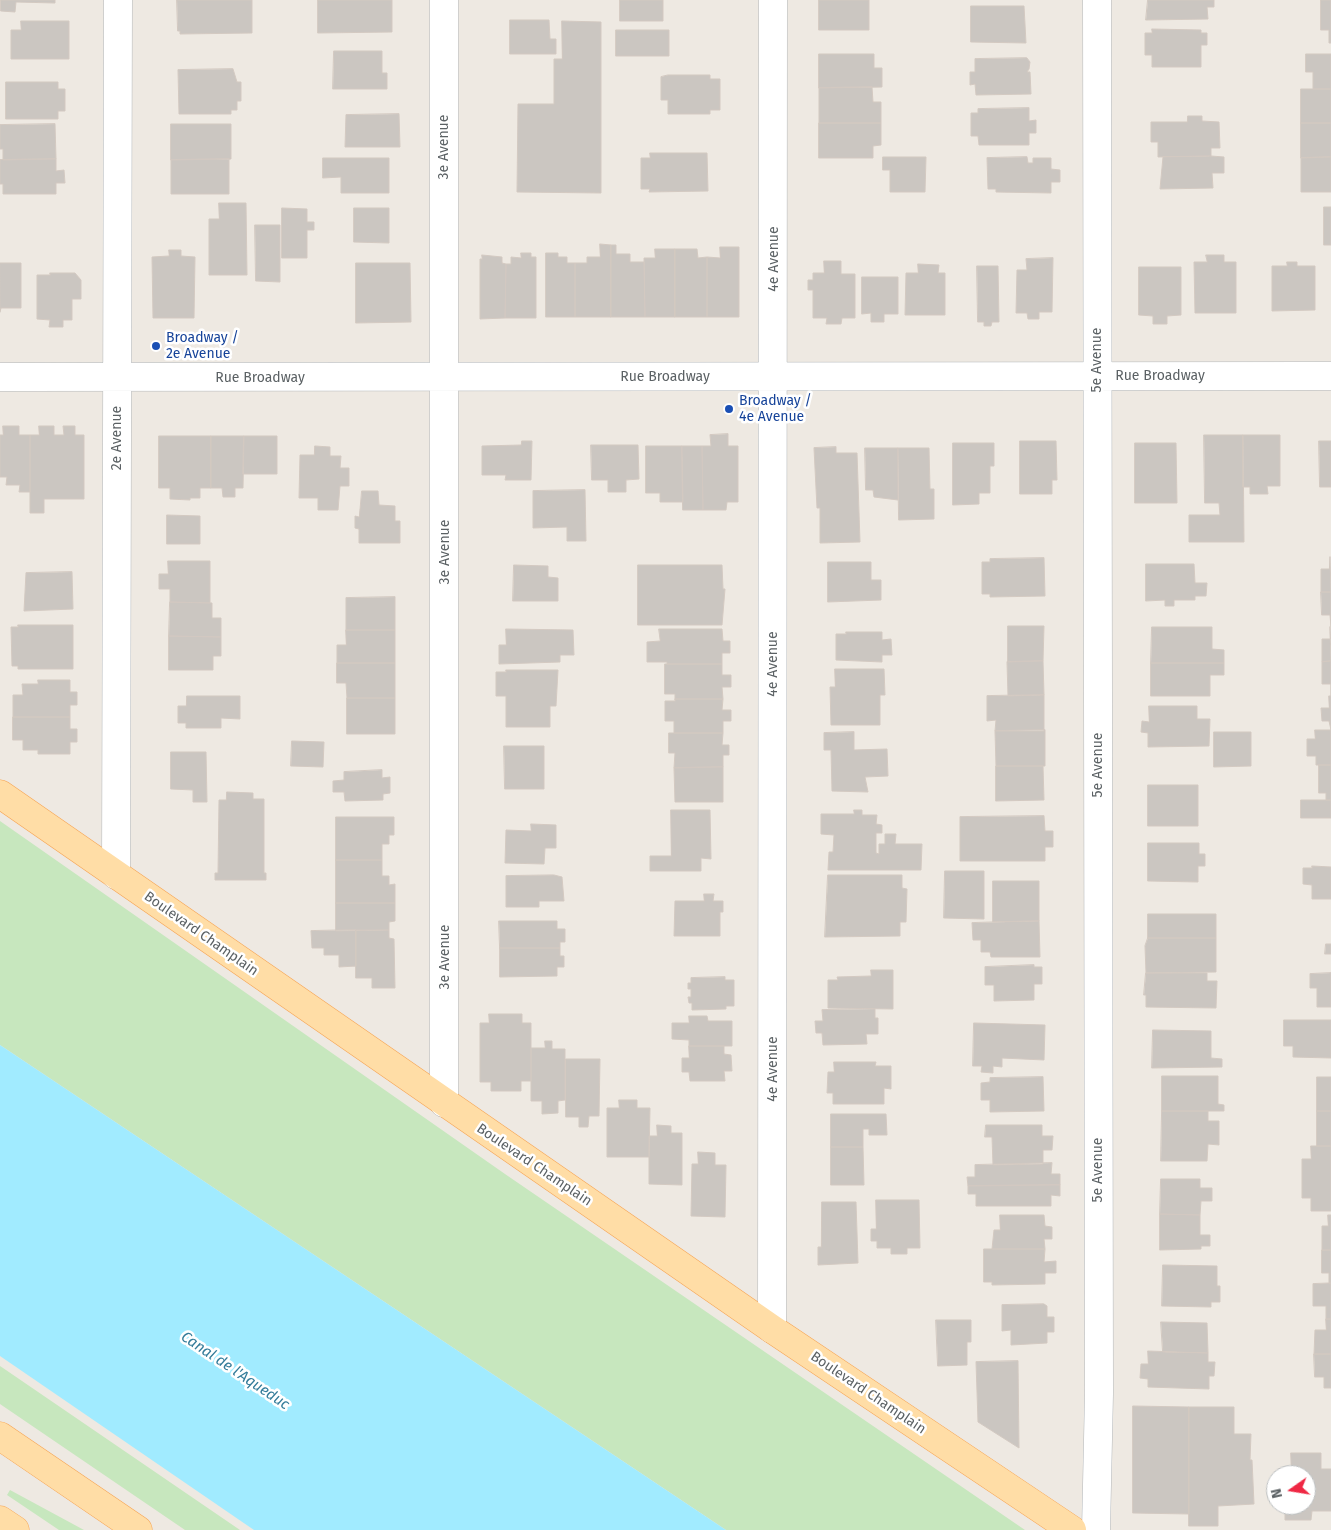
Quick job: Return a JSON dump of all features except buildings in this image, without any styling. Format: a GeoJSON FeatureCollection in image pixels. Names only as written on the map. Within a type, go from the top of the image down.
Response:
{"type":"FeatureCollection","features":[{"type":"Feature","properties":{"kind":"main road","name":"Boulevard Champlain"},"geometry":{"type":"LineString","coordinates":[[0,794],[772,1329],[1072,1530]]}},
{"type":"Feature","properties":{"kind":"main road"},"geometry":{"type":"LineString","coordinates":[[0,1436],[138,1530]]}},
{"type":"Feature","properties":{"kind":"main road"},"geometry":{"type":"LineString","coordinates":[[0,1520],[15,1530]]}},
{"type":"Feature","properties":{"kind":"street","name":"2e Avenue"},"geometry":{"type":"LineString","coordinates":[[116,876],[118,0]]}},
{"type":"Feature","properties":{"kind":"street","name":"3e Avenue"},"geometry":{"type":"LineString","coordinates":[[444,0],[444,1103]]}},
{"type":"Feature","properties":{"kind":"street","name":"4e Avenue"},"geometry":{"type":"LineString","coordinates":[[772,1329],[773,0]]}},
{"type":"Feature","properties":{"kind":"street","name":"5e Avenue"},"geometry":{"type":"LineString","coordinates":[[1096,1530],[1099,1394],[1097,0]]}},
{"type":"Feature","properties":{"kind":"street","name":"Rue Broadway"},"geometry":{"type":"LineString","coordinates":[[0,377],[1331,376]]}},
{"type":"Feature","properties":{"kind":"green space"},"geometry":{"type":"Polygon","coordinates":[[[0,821],[505,1174],[1025,1530],[726,1530],[0,1045],[0,821]]]}},
{"type":"Feature","properties":{"kind":"green space"},"geometry":{"type":"Polygon","coordinates":[[[0,1366],[240,1530],[185,1530],[0,1404],[0,1366]]]}},
{"type":"Feature","properties":{"kind":"green space"},"geometry":{"type":"Polygon","coordinates":[[[10,1490],[84,1530],[59,1530],[7,1495],[10,1490]]]}},
{"type":"Feature","properties":{"kind":"water","name":"Canal de l'Aqueduc"},"geometry":{"type":"Polygon","coordinates":[[[0,1045],[726,1530],[254,1530],[0,1356],[0,1045]]]}},
{"type":"Feature","properties":{"kind":"place","name":"Broadway / 2e Avenue"},"geometry":{"type":"Point","coordinates":[156,346]}},
{"type":"Feature","properties":{"kind":"place","name":"Broadway / 4e Avenue"},"geometry":{"type":"Point","coordinates":[729,409]}}]}
